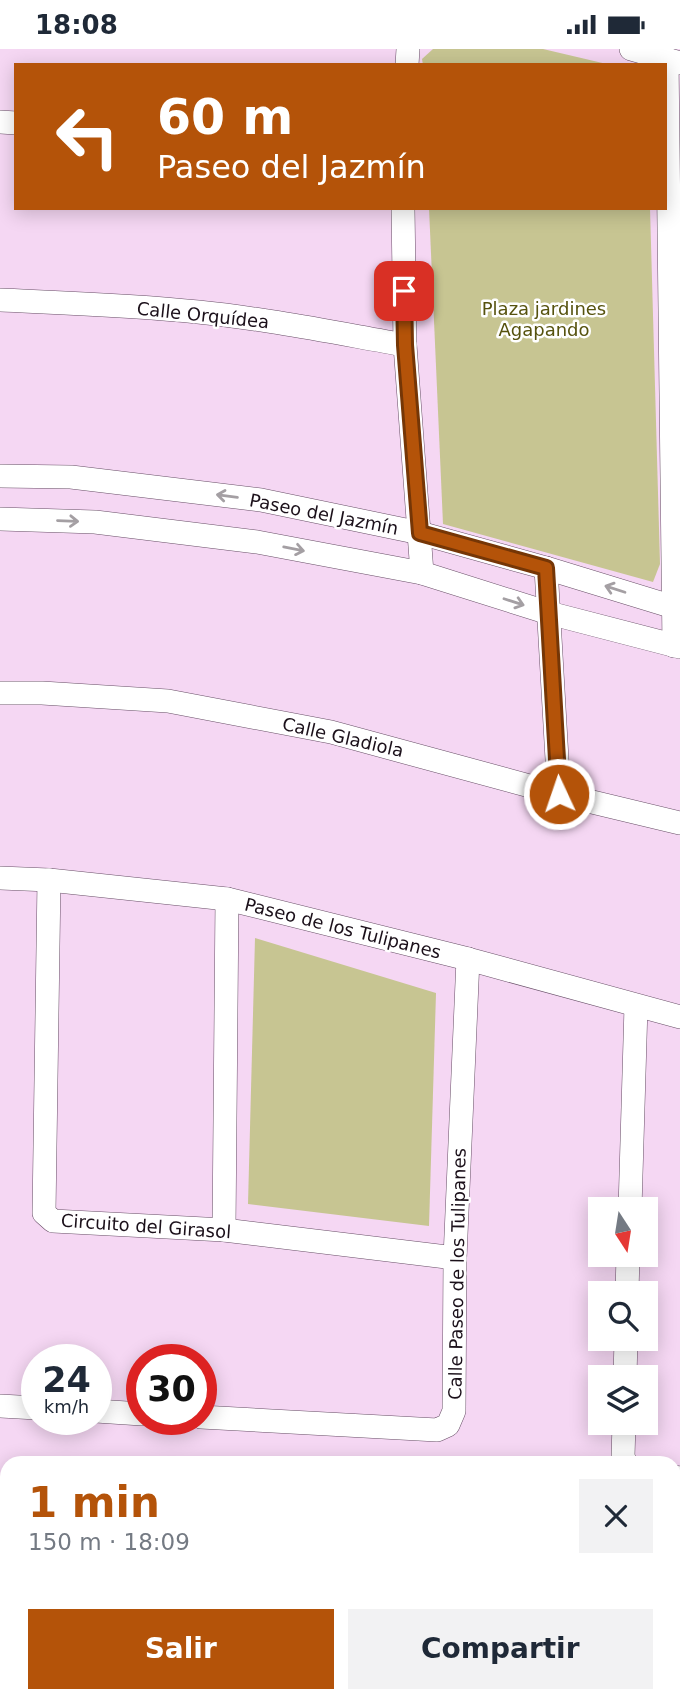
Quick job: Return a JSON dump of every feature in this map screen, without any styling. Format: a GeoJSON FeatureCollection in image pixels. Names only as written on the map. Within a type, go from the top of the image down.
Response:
{"type":"FeatureCollection","features":[{"type":"Feature","properties":{"kind":"street"},"geometry":{"type":"LineString","coordinates":[[0,519],[94,522],[257,542],[422,573],[549,613],[677,647],[674,61],[631,49]]}},
{"type":"Feature","properties":{"kind":"street"},"geometry":{"type":"LineString","coordinates":[[403,210],[405,345],[422,573]]}},
{"type":"Feature","properties":{"kind":"street","name":"Calle Orquídea"},"geometry":{"type":"LineString","coordinates":[[0,300],[199,312],[303,326],[405,345]]}},
{"type":"Feature","properties":{"kind":"street","name":"Paseo del Jazmín"},"geometry":{"type":"LineString","coordinates":[[0,476],[71,477],[261,500],[420,533],[677,608]]}},
{"type":"Feature","properties":{"kind":"street"},"geometry":{"type":"LineString","coordinates":[[546,568],[559,794]]}},
{"type":"Feature","properties":{"kind":"street","name":"Calle Gladiola"},"geometry":{"type":"LineString","coordinates":[[0,693],[168,701],[331,732],[559,794],[680,823]]}},
{"type":"Feature","properties":{"kind":"street","name":"Paseo de los Tulipanes"},"geometry":{"type":"LineString","coordinates":[[0,878],[49,880],[227,899],[468,959],[680,1017]]}},
{"type":"Feature","properties":{"kind":"street","name":"Circuito del Girasol"},"geometry":{"type":"LineString","coordinates":[[49,880],[44,1213],[53,1221],[224,1230],[455,1258]]}},
{"type":"Feature","properties":{"kind":"street"},"geometry":{"type":"LineString","coordinates":[[224,1230],[227,899]]}},
{"type":"Feature","properties":{"kind":"street","name":"Calle Paseo de los Tulipanes"},"geometry":{"type":"LineString","coordinates":[[217,1418],[437,1430],[448,1425],[454,1411],[455,1258],[468,959]]}},
{"type":"Feature","properties":{"kind":"street"},"geometry":{"type":"LineString","coordinates":[[630,1197],[636,1006]]}},
{"type":"Feature","properties":{"kind":"street"},"geometry":{"type":"LineString","coordinates":[[0,1406],[21,1407]]}},
{"type":"Feature","properties":{"kind":"street"},"geometry":{"type":"LineString","coordinates":[[622,1456],[623,1435]]}},
{"type":"Feature","properties":{"kind":"green space"},"geometry":{"type":"Polygon","coordinates":[[[433,49],[543,49],[602,63],[423,63],[422,59],[433,49]]]}},
{"type":"Feature","properties":{"kind":"green space","name":"Plaza jardines Agapando"},"geometry":{"type":"Polygon","coordinates":[[[429,210],[650,210],[660,564],[653,582],[443,524],[429,210]]]}},
{"type":"Feature","properties":{"kind":"green space"},"geometry":{"type":"Polygon","coordinates":[[[255,938],[436,993],[429,1226],[248,1204],[255,938]]]}},
{"type":"Feature","properties":{"kind":"route"},"geometry":{"type":"LineString","coordinates":[[404,291],[405,345],[420,533],[546,568],[559,794]]}}]}
